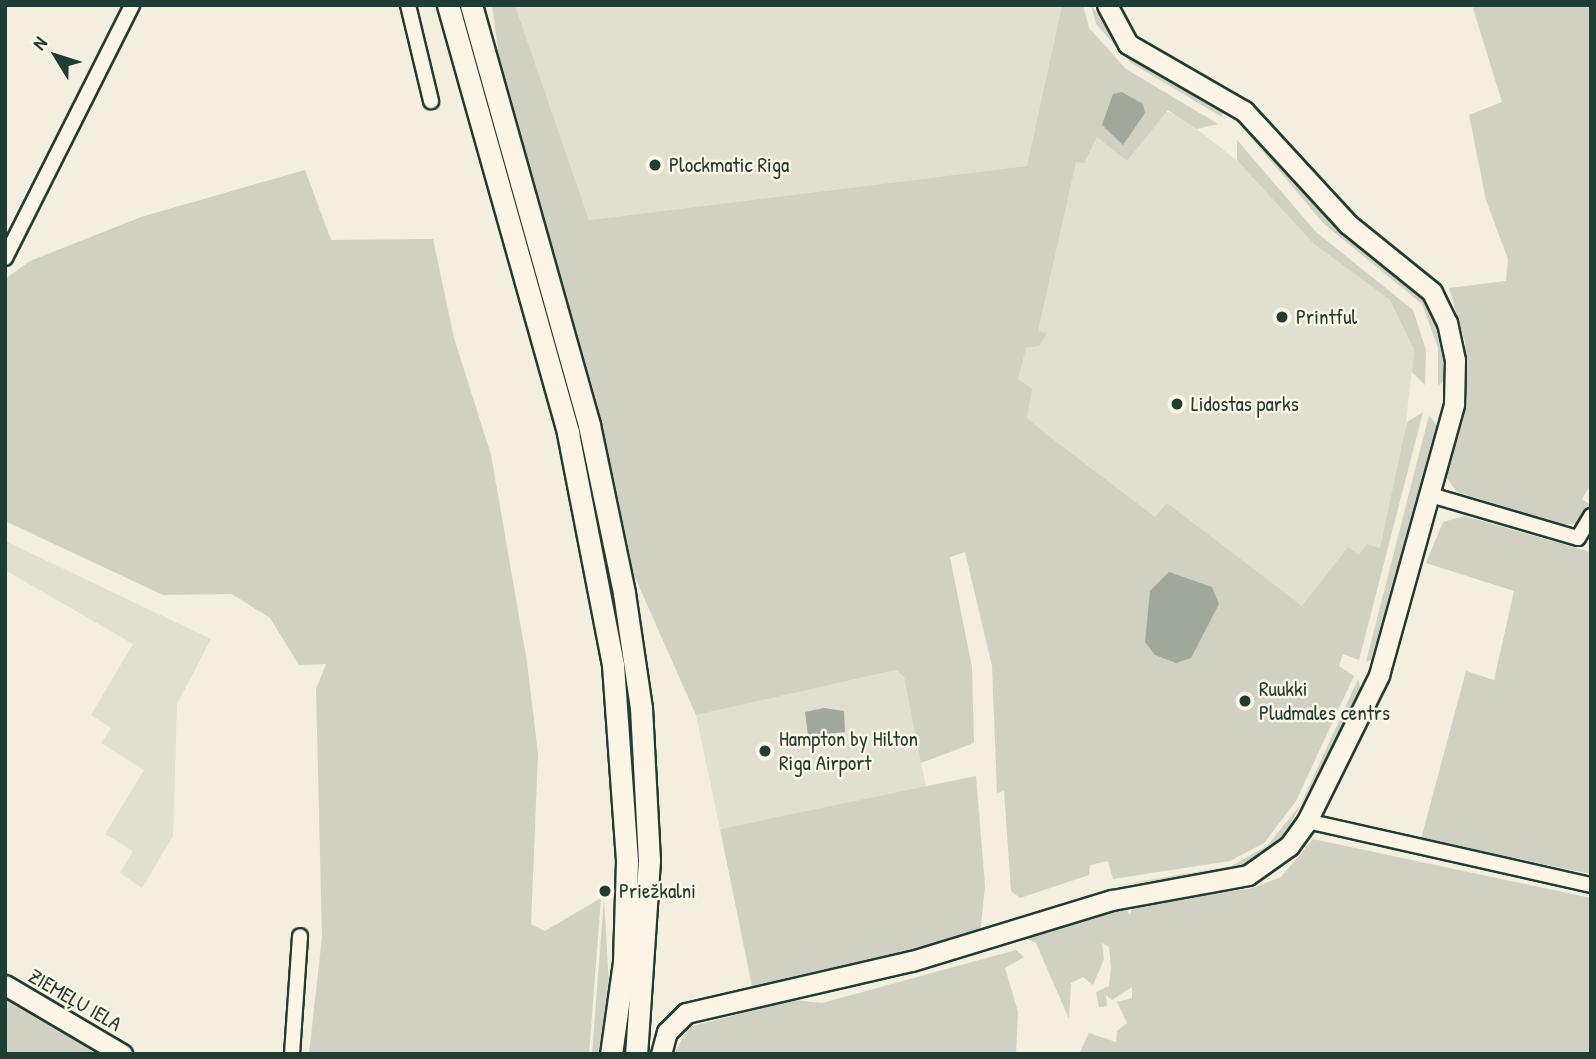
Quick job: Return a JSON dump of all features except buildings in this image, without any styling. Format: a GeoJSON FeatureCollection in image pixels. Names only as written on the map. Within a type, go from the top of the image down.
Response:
{"type":"FeatureCollection","features":[{"type":"Feature","properties":{"kind":"main road"},"geometry":{"type":"LineString","coordinates":[[448,5],[565,420],[613,665],[627,861],[624,962],[611,1054]]}},
{"type":"Feature","properties":{"kind":"main road"},"geometry":{"type":"LineString","coordinates":[[471,5],[589,425],[624,593],[641,708],[649,860],[636,1054]]}},
{"type":"Feature","properties":{"kind":"street"},"geometry":{"type":"LineString","coordinates":[[5,258],[132,5]]}},
{"type":"Feature","properties":{"kind":"street"},"geometry":{"type":"LineString","coordinates":[[408,5],[431,101]]}},
{"type":"Feature","properties":{"kind":"street"},"geometry":{"type":"LineString","coordinates":[[661,1054],[667,1032],[686,1013],[912,961],[1112,900],[1248,875],[1289,846],[1307,821],[1380,675],[1434,496],[1457,386],[1447,323],[1432,292],[1348,224],[1244,111],[1128,44],[1107,5]]}},
{"type":"Feature","properties":{"kind":"street"},"geometry":{"type":"LineString","coordinates":[[1434,496],[1578,538],[1591,516]]}},
{"type":"Feature","properties":{"kind":"street"},"geometry":{"type":"LineString","coordinates":[[1307,821],[1591,885]]}},
{"type":"Feature","properties":{"kind":"street"},"geometry":{"type":"LineString","coordinates":[[292,1054],[300,936]]}},
{"type":"Feature","properties":{"kind":"street","name":"ZIEMEĻU IELA"},"geometry":{"type":"LineString","coordinates":[[5,985],[122,1054]]}},
{"type":"Feature","properties":{"kind":"shaded area"},"geometry":{"type":"Polygon","coordinates":[[[492,5],[515,5],[589,220],[1027,166],[1062,5],[1083,5],[1089,28],[1126,69],[1218,124],[1197,129],[1168,110],[1127,161],[1097,137],[1084,163],[1076,162],[1038,331],[1047,333],[1039,346],[1026,348],[1018,379],[1032,389],[1027,418],[1046,434],[1155,517],[1167,503],[1302,606],[1348,547],[1359,555],[1367,544],[1380,548],[1407,422],[1423,412],[1359,660],[1343,654],[1339,666],[1354,676],[1296,801],[1264,843],[1230,861],[1113,879],[1108,861],[1090,865],[1089,875],[1020,898],[1011,891],[1004,791],[997,793],[992,666],[965,552],[950,557],[972,667],[974,743],[921,763],[904,677],[896,670],[696,715],[634,575],[597,403],[500,65],[492,5]]]}},
{"type":"Feature","properties":{"kind":"shaded area"},"geometry":{"type":"Polygon","coordinates":[[[515,5],[1062,5],[1027,166],[589,220],[515,5]]]}},
{"type":"Feature","properties":{"kind":"shaded area"},"geometry":{"type":"Polygon","coordinates":[[[1091,5],[1115,37],[1223,107],[1222,117],[1131,63],[1096,24],[1091,5]]]}},
{"type":"Feature","properties":{"kind":"shaded area"},"geometry":{"type":"Polygon","coordinates":[[[1472,5],[1591,5],[1591,484],[1582,499],[1591,505],[1576,523],[1563,525],[1457,492],[1447,478],[1464,398],[1465,342],[1449,288],[1506,281],[1508,259],[1486,200],[1469,115],[1502,102],[1472,5]]]}},
{"type":"Feature","properties":{"kind":"shaded area"},"geometry":{"type":"Polygon","coordinates":[[[1091,82],[1183,118],[1259,178],[1314,244],[1390,300],[1401,315],[1414,349],[1401,466],[1380,548],[1373,546],[1349,622],[1337,618],[1334,625],[1287,612],[1009,413],[1091,82]]]}},
{"type":"Feature","properties":{"kind":"shaded area"},"geometry":{"type":"Polygon","coordinates":[[[1122,92],[1143,104],[1145,113],[1123,145],[1102,125],[1113,94],[1122,92]]]}},
{"type":"Feature","properties":{"kind":"shaded area"},"geometry":{"type":"Polygon","coordinates":[[[1256,132],[1435,309],[1451,373],[1438,386],[1438,348],[1422,304],[1324,224],[1248,134],[1256,132]]]}},
{"type":"Feature","properties":{"kind":"shaded area"},"geometry":{"type":"Polygon","coordinates":[[[1237,140],[1316,232],[1413,310],[1426,350],[1425,385],[1412,372],[1414,349],[1390,300],[1314,244],[1237,160],[1237,140]]]}},
{"type":"Feature","properties":{"kind":"shaded area"},"geometry":{"type":"Polygon","coordinates":[[[305,170],[331,240],[433,239],[454,338],[491,455],[527,662],[538,754],[531,924],[545,931],[601,898],[589,1054],[309,1054],[322,937],[316,689],[326,664],[299,665],[270,618],[232,594],[163,595],[5,521],[5,279],[30,261],[141,217],[305,170]]]}},
{"type":"Feature","properties":{"kind":"shaded area"},"geometry":{"type":"Polygon","coordinates":[[[1429,415],[1442,433],[1378,657],[1366,662],[1429,415]]]}},
{"type":"Feature","properties":{"kind":"shaded area"},"geometry":{"type":"Polygon","coordinates":[[[1464,516],[1591,552],[1591,874],[1421,839],[1466,671],[1494,680],[1514,591],[1426,563],[1443,522],[1464,516]]]}},
{"type":"Feature","properties":{"kind":"shaded area"},"geometry":{"type":"Polygon","coordinates":[[[5,541],[211,639],[177,704],[173,836],[142,888],[120,873],[133,851],[105,834],[144,770],[101,743],[111,728],[91,715],[133,644],[5,570],[5,541]]]}},
{"type":"Feature","properties":{"kind":"shaded area"},"geometry":{"type":"Polygon","coordinates":[[[1169,572],[1212,587],[1219,604],[1191,658],[1176,663],[1155,655],[1145,642],[1150,591],[1169,572]]]}},
{"type":"Feature","properties":{"kind":"shaded area"},"geometry":{"type":"Polygon","coordinates":[[[896,670],[904,677],[926,787],[720,829],[696,715],[896,670]]]}},
{"type":"Feature","properties":{"kind":"shaded area"},"geometry":{"type":"Polygon","coordinates":[[[1358,679],[1362,693],[1280,843],[1241,868],[1114,886],[1231,866],[1267,846],[1301,804],[1358,679]]]}},
{"type":"Feature","properties":{"kind":"shaded area"},"geometry":{"type":"Polygon","coordinates":[[[824,708],[844,711],[845,732],[808,736],[805,712],[824,708]]]}},
{"type":"Feature","properties":{"kind":"shaded area"},"geometry":{"type":"Polygon","coordinates":[[[976,776],[985,886],[980,934],[753,991],[720,829],[976,776]]]}},
{"type":"Feature","properties":{"kind":"shaded area"},"geometry":{"type":"Polygon","coordinates":[[[1313,839],[1591,898],[1591,1054],[1079,1054],[1089,1033],[1116,1042],[1117,1031],[1127,1023],[1117,1002],[1132,998],[1132,987],[1112,1000],[1106,995],[1107,1006],[1099,1007],[1096,992],[1109,986],[1111,968],[1109,947],[1102,943],[1104,959],[1093,985],[1083,977],[1071,983],[1069,1019],[1036,943],[1022,937],[1125,907],[1130,915],[1133,906],[1156,900],[1249,889],[1281,877],[1313,839]]]}},
{"type":"Feature","properties":{"kind":"shaded area"},"geometry":{"type":"Polygon","coordinates":[[[604,898],[609,985],[599,1054],[592,1054],[604,898]]]}},
{"type":"Feature","properties":{"kind":"shaded area"},"geometry":{"type":"Polygon","coordinates":[[[1016,950],[1024,957],[1005,968],[1018,1012],[1016,1054],[674,1054],[689,1027],[793,1000],[822,1003],[1016,950]]]}},
{"type":"Feature","properties":{"kind":"shaded area"},"geometry":{"type":"Polygon","coordinates":[[[5,993],[107,1054],[5,1054],[5,993]]]}},
{"type":"Feature","properties":{"kind":"place","name":"Plockmatic Riga"},"geometry":{"type":"Point","coordinates":[655,165]}},
{"type":"Feature","properties":{"kind":"place","name":"Printful"},"geometry":{"type":"Point","coordinates":[1282,317]}},
{"type":"Feature","properties":{"kind":"place","name":"Lidostas parks"},"geometry":{"type":"Point","coordinates":[1177,404]}},
{"type":"Feature","properties":{"kind":"place","name":"Ruukki Pludmales centrs"},"geometry":{"type":"Point","coordinates":[1245,701]}},
{"type":"Feature","properties":{"kind":"place","name":"Hampton by Hilton Riga Airport"},"geometry":{"type":"Point","coordinates":[765,751]}},
{"type":"Feature","properties":{"kind":"place","name":"Priežkalni"},"geometry":{"type":"Point","coordinates":[605,891]}}]}
